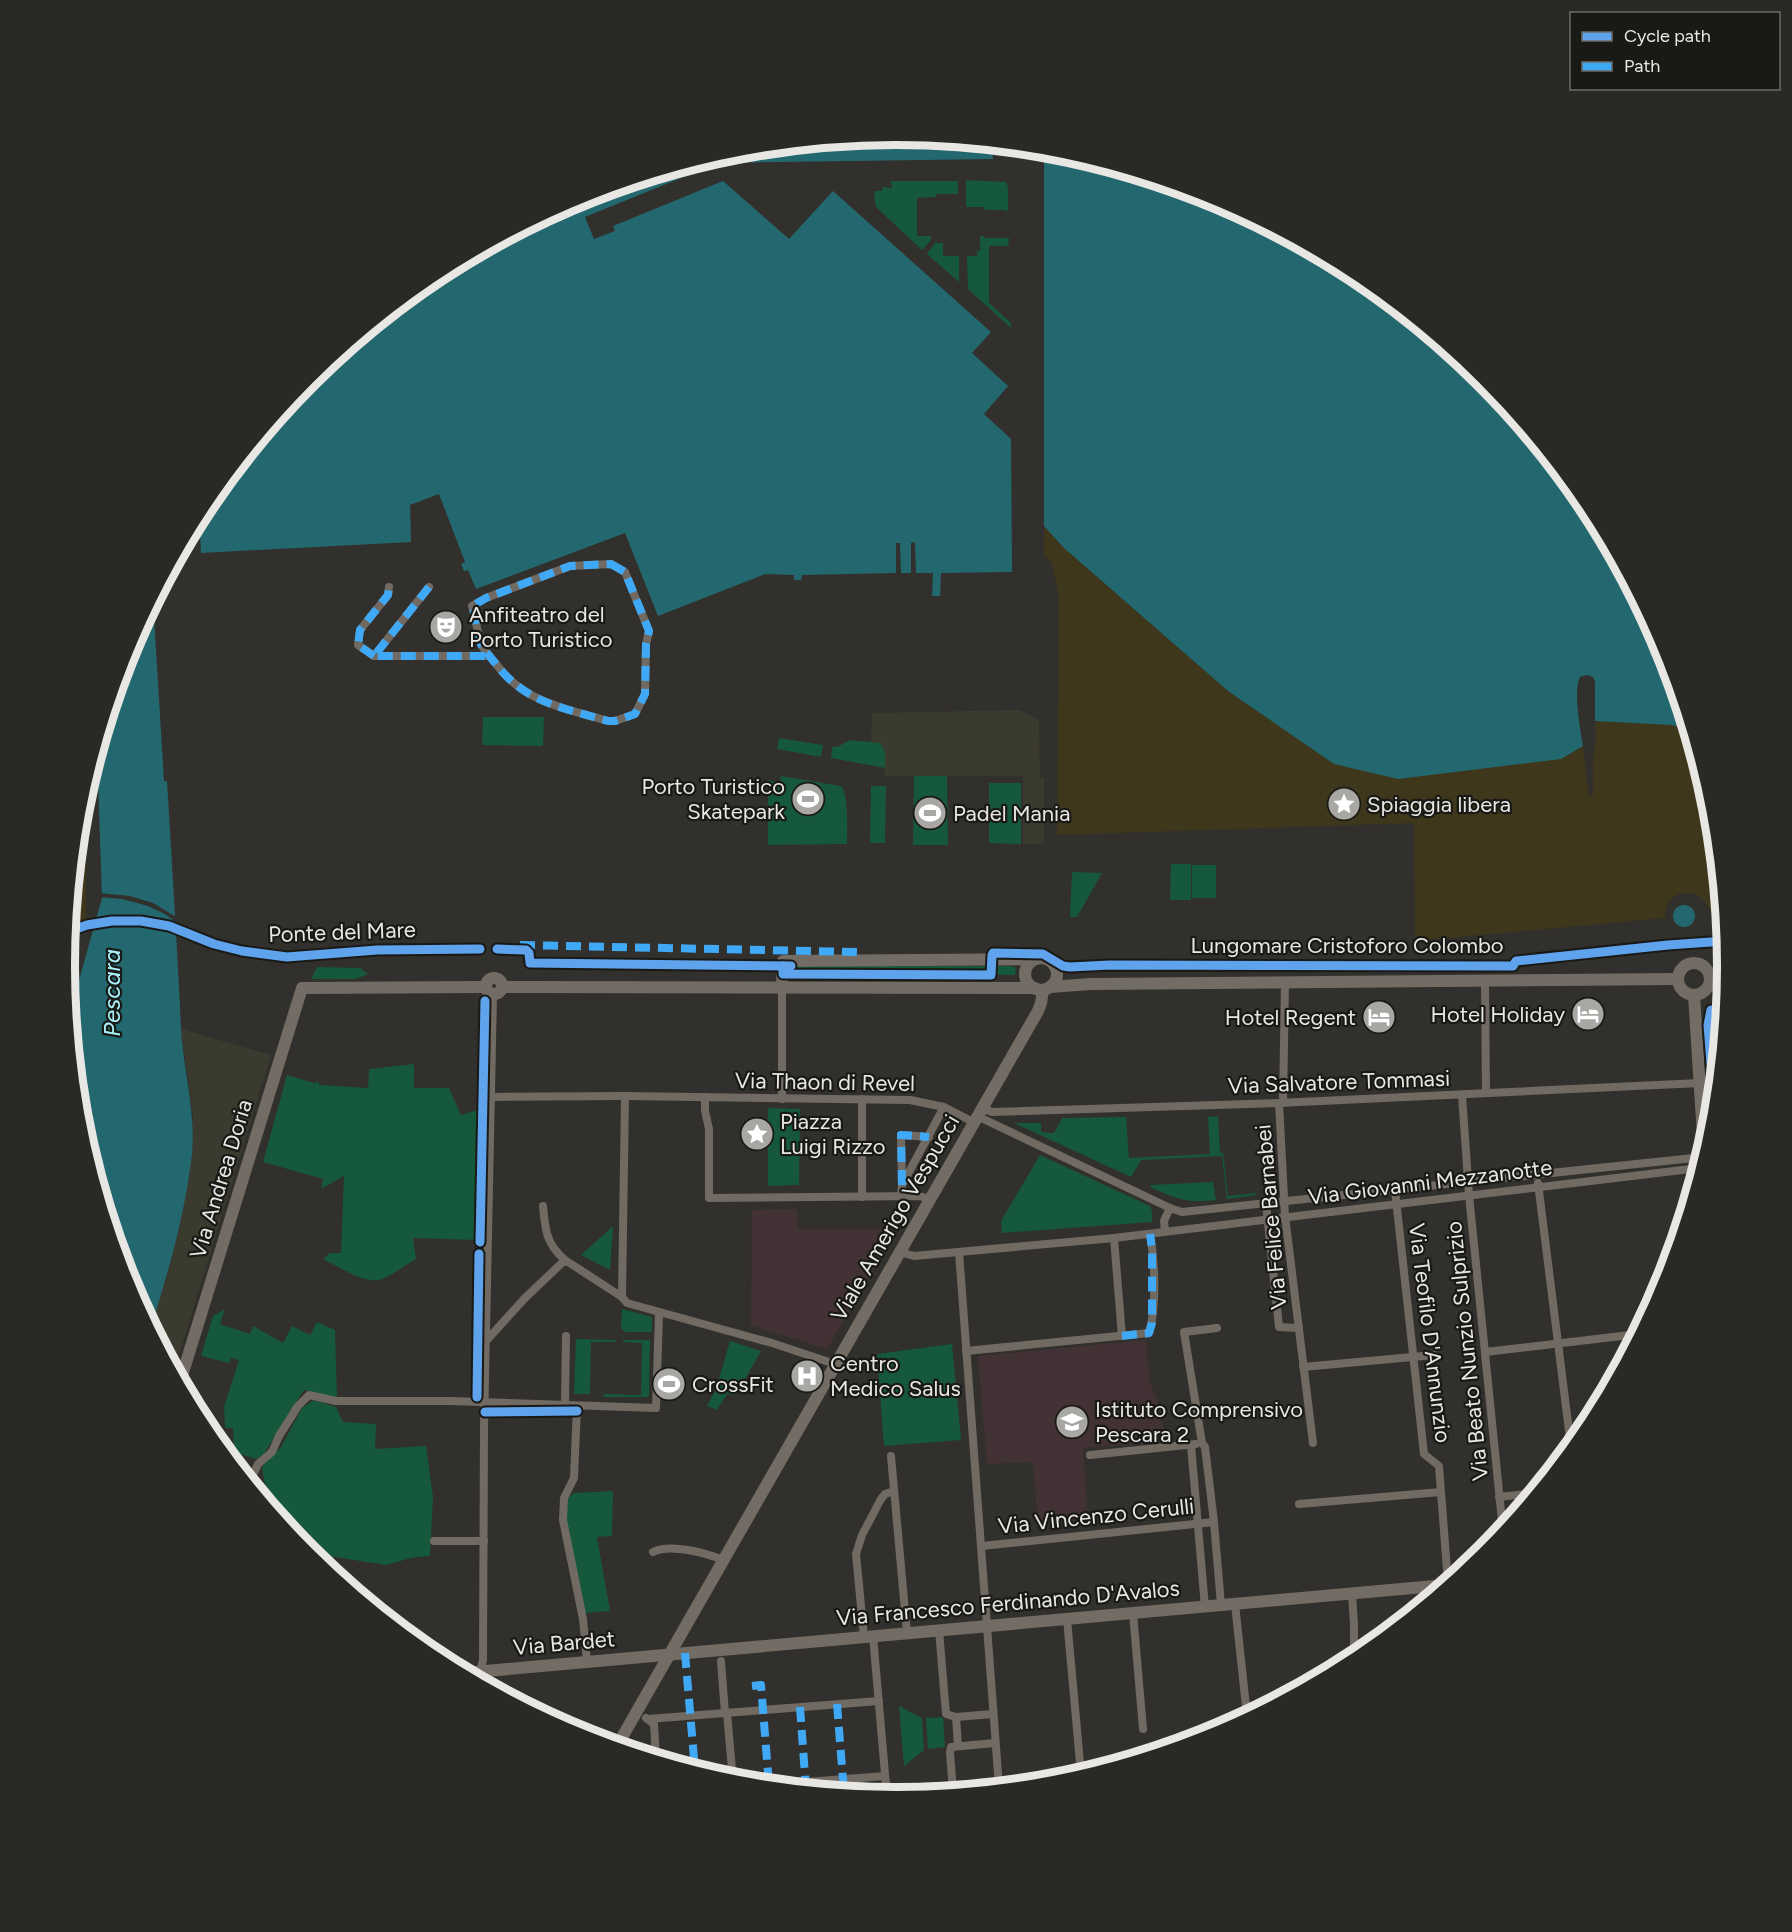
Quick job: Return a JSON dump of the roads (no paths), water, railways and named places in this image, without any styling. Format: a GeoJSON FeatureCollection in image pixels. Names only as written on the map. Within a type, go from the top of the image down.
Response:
{"type":"FeatureCollection","features":[{"type":"Feature","properties":{"kind":"street"},"geometry":{"type":"LineString","coordinates":[[611,564],[625,572],[649,630],[646,644],[645,694],[635,714],[615,721],[608,721],[539,700],[508,680],[489,656],[478,635],[476,616],[472,606],[486,598],[570,566],[611,564]]}},
{"type":"Feature","properties":{"kind":"street"},"geometry":{"type":"LineString","coordinates":[[389,587],[388,595],[360,630],[358,645],[374,656],[489,656]]}},
{"type":"Feature","properties":{"kind":"street"},"geometry":{"type":"LineString","coordinates":[[374,656],[429,587]]}},
{"type":"Feature","properties":{"kind":"street"},"geometry":{"type":"LineString","coordinates":[[782,1099],[783,961],[1036,959],[1050,960],[1056,969],[1057,979],[1043,988],[1027,981],[1025,971],[1031,961],[1036,959]]}},
{"type":"Feature","properties":{"kind":"street"},"geometry":{"type":"LineString","coordinates":[[1691,963],[1699,963],[1709,972],[1709,986],[1704,992],[1694,995],[1683,990],[1678,979],[1684,967],[1691,963]]}},
{"type":"Feature","properties":{"kind":"street","name":"Lungomare Cristoforo Colombo"},"geometry":{"type":"LineString","coordinates":[[1056,969],[1090,984]]}},
{"type":"Feature","properties":{"kind":"street","name":"Lungomare Cristoforo Colombo"},"geometry":{"type":"LineString","coordinates":[[302,988],[494,990],[1043,988],[1090,984],[1678,979]]}},
{"type":"Feature","properties":{"kind":"street"},"geometry":{"type":"LineString","coordinates":[[1485,981],[1486,1093]]}},
{"type":"Feature","properties":{"kind":"street","name":"Via Felice Barnabei"},"geometry":{"type":"LineString","coordinates":[[1285,982],[1281,1103],[1284,1202],[1312,1443]]}},
{"type":"Feature","properties":{"kind":"street"},"geometry":{"type":"LineString","coordinates":[[1709,986],[1716,985]]}},
{"type":"Feature","properties":{"kind":"street","name":"Via Andrea Doria"},"geometry":{"type":"LineString","coordinates":[[183,1372],[302,988]]}},
{"type":"Feature","properties":{"kind":"street","name":"Viale Amerigo Vespucci"},"geometry":{"type":"LineString","coordinates":[[621,1739],[1038,1011],[1043,988]]}},
{"type":"Feature","properties":{"kind":"street"},"geometry":{"type":"LineString","coordinates":[[480,1674],[483,1660],[486,1342],[494,990]]}},
{"type":"Feature","properties":{"kind":"street"},"geometry":{"type":"LineString","coordinates":[[1694,995],[1702,1119]]}},
{"type":"Feature","properties":{"kind":"street","name":"Via Salvatore Tommasi"},"geometry":{"type":"LineString","coordinates":[[977,1115],[992,1112],[1281,1103],[1700,1083]]}},
{"type":"Feature","properties":{"kind":"street","name":"Via Beato Nunzio Sulprizio"},"geometry":{"type":"LineString","coordinates":[[1462,1095],[1469,1195],[1502,1520]]}},
{"type":"Feature","properties":{"kind":"street"},"geometry":{"type":"LineString","coordinates":[[622,1297],[625,1096]]}},
{"type":"Feature","properties":{"kind":"street","name":"Via Thaon di Revel"},"geometry":{"type":"LineString","coordinates":[[491,1097],[625,1096],[910,1100],[924,1101],[977,1115]]}},
{"type":"Feature","properties":{"kind":"street","name":"Via Thaon di Revel"},"geometry":{"type":"LineString","coordinates":[[705,1097],[709,1129],[710,1198],[862,1197]]}},
{"type":"Feature","properties":{"kind":"street"},"geometry":{"type":"LineString","coordinates":[[861,1099],[862,1197],[930,1199]]}},
{"type":"Feature","properties":{"kind":"street","name":"Via Thaon di Revel"},"geometry":{"type":"LineString","coordinates":[[902,1185],[944,1107]]}},
{"type":"Feature","properties":{"kind":"street","name":"Via Giovanni Mezzanotte"},"geometry":{"type":"LineString","coordinates":[[977,1115],[1182,1212],[1694,1158]]}},
{"type":"Feature","properties":{"kind":"street","name":"Via Thaon di Revel"},"geometry":{"type":"LineString","coordinates":[[901,1197],[901,1134],[929,1137]]}},
{"type":"Feature","properties":{"kind":"street","name":"Via Giovanni Mezzanotte"},"geometry":{"type":"LineString","coordinates":[[900,1252],[914,1256],[1114,1238],[1691,1169]]}},
{"type":"Feature","properties":{"kind":"street"},"geometry":{"type":"LineString","coordinates":[[1537,1174],[1570,1435]]}},
{"type":"Feature","properties":{"kind":"street","name":"Via Teofilo D'Annunzio"},"geometry":{"type":"LineString","coordinates":[[1395,1190],[1424,1454],[1439,1466],[1446,1575]]}},
{"type":"Feature","properties":{"kind":"street","name":"Via Felice Barnabei"},"geometry":{"type":"LineString","coordinates":[[1266,1204],[1280,1327],[1299,1328]]}},
{"type":"Feature","properties":{"kind":"street"},"geometry":{"type":"LineString","coordinates":[[543,1206],[547,1235],[554,1251],[622,1297],[627,1303],[772,1343],[835,1364]]}},
{"type":"Feature","properties":{"kind":"street"},"geometry":{"type":"LineString","coordinates":[[1165,1231],[1164,1221],[1170,1208]]}},
{"type":"Feature","properties":{"kind":"street"},"geometry":{"type":"LineString","coordinates":[[966,1351],[1149,1333],[1152,1323],[1150,1234]]}},
{"type":"Feature","properties":{"kind":"street"},"geometry":{"type":"LineString","coordinates":[[1114,1238],[1122,1336]]}},
{"type":"Feature","properties":{"kind":"street"},"geometry":{"type":"LineString","coordinates":[[958,1252],[998,1780]]}},
{"type":"Feature","properties":{"kind":"street"},"geometry":{"type":"LineString","coordinates":[[486,1342],[525,1298],[568,1262]]}},
{"type":"Feature","properties":{"kind":"street"},"geometry":{"type":"LineString","coordinates":[[253,1475],[258,1464],[272,1452],[279,1436],[305,1397],[313,1395],[336,1401],[565,1404],[656,1408],[659,1313]]}},
{"type":"Feature","properties":{"kind":"street"},"geometry":{"type":"LineString","coordinates":[[1217,1328],[1184,1332],[1202,1443],[1205,1447],[1221,1605]]}},
{"type":"Feature","properties":{"kind":"street"},"geometry":{"type":"LineString","coordinates":[[1485,1352],[1629,1335]]}},
{"type":"Feature","properties":{"kind":"street"},"geometry":{"type":"LineString","coordinates":[[565,1404],[566,1336]]}},
{"type":"Feature","properties":{"kind":"street"},"geometry":{"type":"LineString","coordinates":[[1304,1367],[1434,1355]]}},
{"type":"Feature","properties":{"kind":"street"},"geometry":{"type":"LineString","coordinates":[[578,1406],[574,1478],[564,1498],[564,1529],[583,1619],[587,1662]]}},
{"type":"Feature","properties":{"kind":"street"},"geometry":{"type":"LineString","coordinates":[[1090,1455],[1202,1443]]}},
{"type":"Feature","properties":{"kind":"street"},"geometry":{"type":"LineString","coordinates":[[1191,1445],[1205,1607]]}},
{"type":"Feature","properties":{"kind":"street"},"geometry":{"type":"LineString","coordinates":[[891,1456],[907,1633]]}},
{"type":"Feature","properties":{"kind":"street"},"geometry":{"type":"LineString","coordinates":[[886,1787],[879,1701],[856,1554],[862,1534],[881,1499],[885,1494],[894,1491]]}},
{"type":"Feature","properties":{"kind":"street"},"geometry":{"type":"LineString","coordinates":[[1299,1504],[1441,1492]]}},
{"type":"Feature","properties":{"kind":"street"},"geometry":{"type":"LineString","coordinates":[[1499,1497],[1524,1494]]}},
{"type":"Feature","properties":{"kind":"street","name":"Via Vincenzo Cerulli"},"geometry":{"type":"LineString","coordinates":[[982,1546],[1214,1522]]}},
{"type":"Feature","properties":{"kind":"street"},"geometry":{"type":"LineString","coordinates":[[434,1541],[484,1541]]}},
{"type":"Feature","properties":{"kind":"street"},"geometry":{"type":"LineString","coordinates":[[653,1552],[664,1548],[706,1553],[723,1560]]}},
{"type":"Feature","properties":{"kind":"street","name":"Via Francesco Ferdinando D'Avalos"},"geometry":{"type":"LineString","coordinates":[[669,1654],[1434,1585]]}},
{"type":"Feature","properties":{"kind":"street"},"geometry":{"type":"LineString","coordinates":[[1352,1594],[1354,1648]]}},
{"type":"Feature","properties":{"kind":"street"},"geometry":{"type":"LineString","coordinates":[[1235,1604],[1246,1708]]}},
{"type":"Feature","properties":{"kind":"street"},"geometry":{"type":"LineString","coordinates":[[1133,1613],[1143,1730]]}},
{"type":"Feature","properties":{"kind":"street"},"geometry":{"type":"LineString","coordinates":[[1067,1619],[1081,1765]]}},
{"type":"Feature","properties":{"kind":"street"},"geometry":{"type":"LineString","coordinates":[[939,1630],[946,1714],[956,1717],[993,1714]]}},
{"type":"Feature","properties":{"kind":"street","name":"Via Bardet"},"geometry":{"type":"LineString","coordinates":[[483,1676],[669,1654]]}},
{"type":"Feature","properties":{"kind":"street"},"geometry":{"type":"LineString","coordinates":[[721,1661],[732,1770]]}},
{"type":"Feature","properties":{"kind":"street"},"geometry":{"type":"LineString","coordinates":[[648,1719],[879,1701]]}},
{"type":"Feature","properties":{"kind":"street"},"geometry":{"type":"LineString","coordinates":[[635,1712],[654,1724],[656,1750]]}},
{"type":"Feature","properties":{"kind":"street"},"geometry":{"type":"LineString","coordinates":[[956,1717],[958,1746]]}},
{"type":"Feature","properties":{"kind":"street"},"geometry":{"type":"LineString","coordinates":[[952,1785],[950,1749],[958,1746],[995,1743]]}},
{"type":"Feature","properties":{"kind":"street"},"geometry":{"type":"LineString","coordinates":[[808,1782],[885,1776]]}},
{"type":"Feature","properties":{"kind":"street"},"geometry":{"type":"LineString","coordinates":[[843,1779],[843,1785]]}},
{"type":"Feature","properties":{"kind":"water"},"geometry":{"type":"Polygon","coordinates":[[[896,145],[992,151],[993,159],[728,163],[789,152],[896,145]]]}},
{"type":"Feature","properties":{"kind":"water"},"geometry":{"type":"Polygon","coordinates":[[[1044,159],[1108,173],[1160,189],[1210,207],[1259,230],[1307,255],[1352,283],[1437,349],[1477,385],[1513,425],[1579,510],[1607,556],[1655,652],[1681,727],[1595,721],[1595,682],[1593,677],[1587,675],[1580,677],[1577,691],[1583,746],[1561,759],[1398,779],[1334,764],[1228,691],[1064,548],[1044,526],[1044,159]]]}},
{"type":"Feature","properties":{"kind":"water"},"geometry":{"type":"Polygon","coordinates":[[[706,168],[585,217],[594,239],[615,231],[613,226],[723,181],[789,239],[833,191],[991,332],[972,353],[1008,386],[984,414],[1011,439],[1012,572],[941,573],[940,596],[932,596],[933,573],[916,573],[915,542],[911,543],[911,573],[901,573],[900,543],[896,543],[896,573],[802,575],[801,580],[794,580],[794,575],[765,574],[658,616],[625,533],[476,589],[468,570],[464,571],[461,564],[465,562],[439,494],[410,505],[411,542],[201,553],[200,531],[245,466],[315,385],[396,315],[440,283],[533,230],[582,207],[632,189],[706,168]]]}},
{"type":"Feature","properties":{"kind":"water","name":"Pescara"},"geometry":{"type":"Polygon","coordinates":[[[154,616],[164,781],[167,781],[181,1027],[193,1138],[181,1220],[154,1316],[137,1280],[103,1178],[82,1073],[76,991],[102,898],[98,776],[119,702],[137,652],[154,616]]]}},
{"type":"Feature","properties":{"kind":"water"},"geometry":{"type":"Polygon","coordinates":[[[1684,905],[1692,908],[1695,916],[1692,924],[1684,927],[1676,924],[1673,916],[1676,908],[1684,905]]]}},
{"type":"Feature","properties":{"kind":"place","name":"Anfiteatro del Porto Turistico"},"geometry":{"type":"Point","coordinates":[446,627]}},
{"type":"Feature","properties":{"kind":"place","name":"Porto Turistico Skatepark"},"geometry":{"type":"Point","coordinates":[808,799]}},
{"type":"Feature","properties":{"kind":"place","name":"Spiaggia libera"},"geometry":{"type":"Point","coordinates":[1344,804]}},
{"type":"Feature","properties":{"kind":"place","name":"Padel Mania"},"geometry":{"type":"Point","coordinates":[930,813]}},
{"type":"Feature","properties":{"kind":"place","name":"Hotel Holiday"},"geometry":{"type":"Point","coordinates":[1588,1014]}},
{"type":"Feature","properties":{"kind":"place","name":"Hotel Regent"},"geometry":{"type":"Point","coordinates":[1379,1017]}},
{"type":"Feature","properties":{"kind":"place","name":"Piazza Luigi Rizzo"},"geometry":{"type":"Point","coordinates":[757,1134]}},
{"type":"Feature","properties":{"kind":"place","name":"Centro Medico Salus"},"geometry":{"type":"Point","coordinates":[807,1376]}},
{"type":"Feature","properties":{"kind":"place","name":"CrossFit"},"geometry":{"type":"Point","coordinates":[669,1384]}},
{"type":"Feature","properties":{"kind":"place","name":"Istituto Comprensivo Pescara 2"},"geometry":{"type":"Point","coordinates":[1072,1422]}}]}
